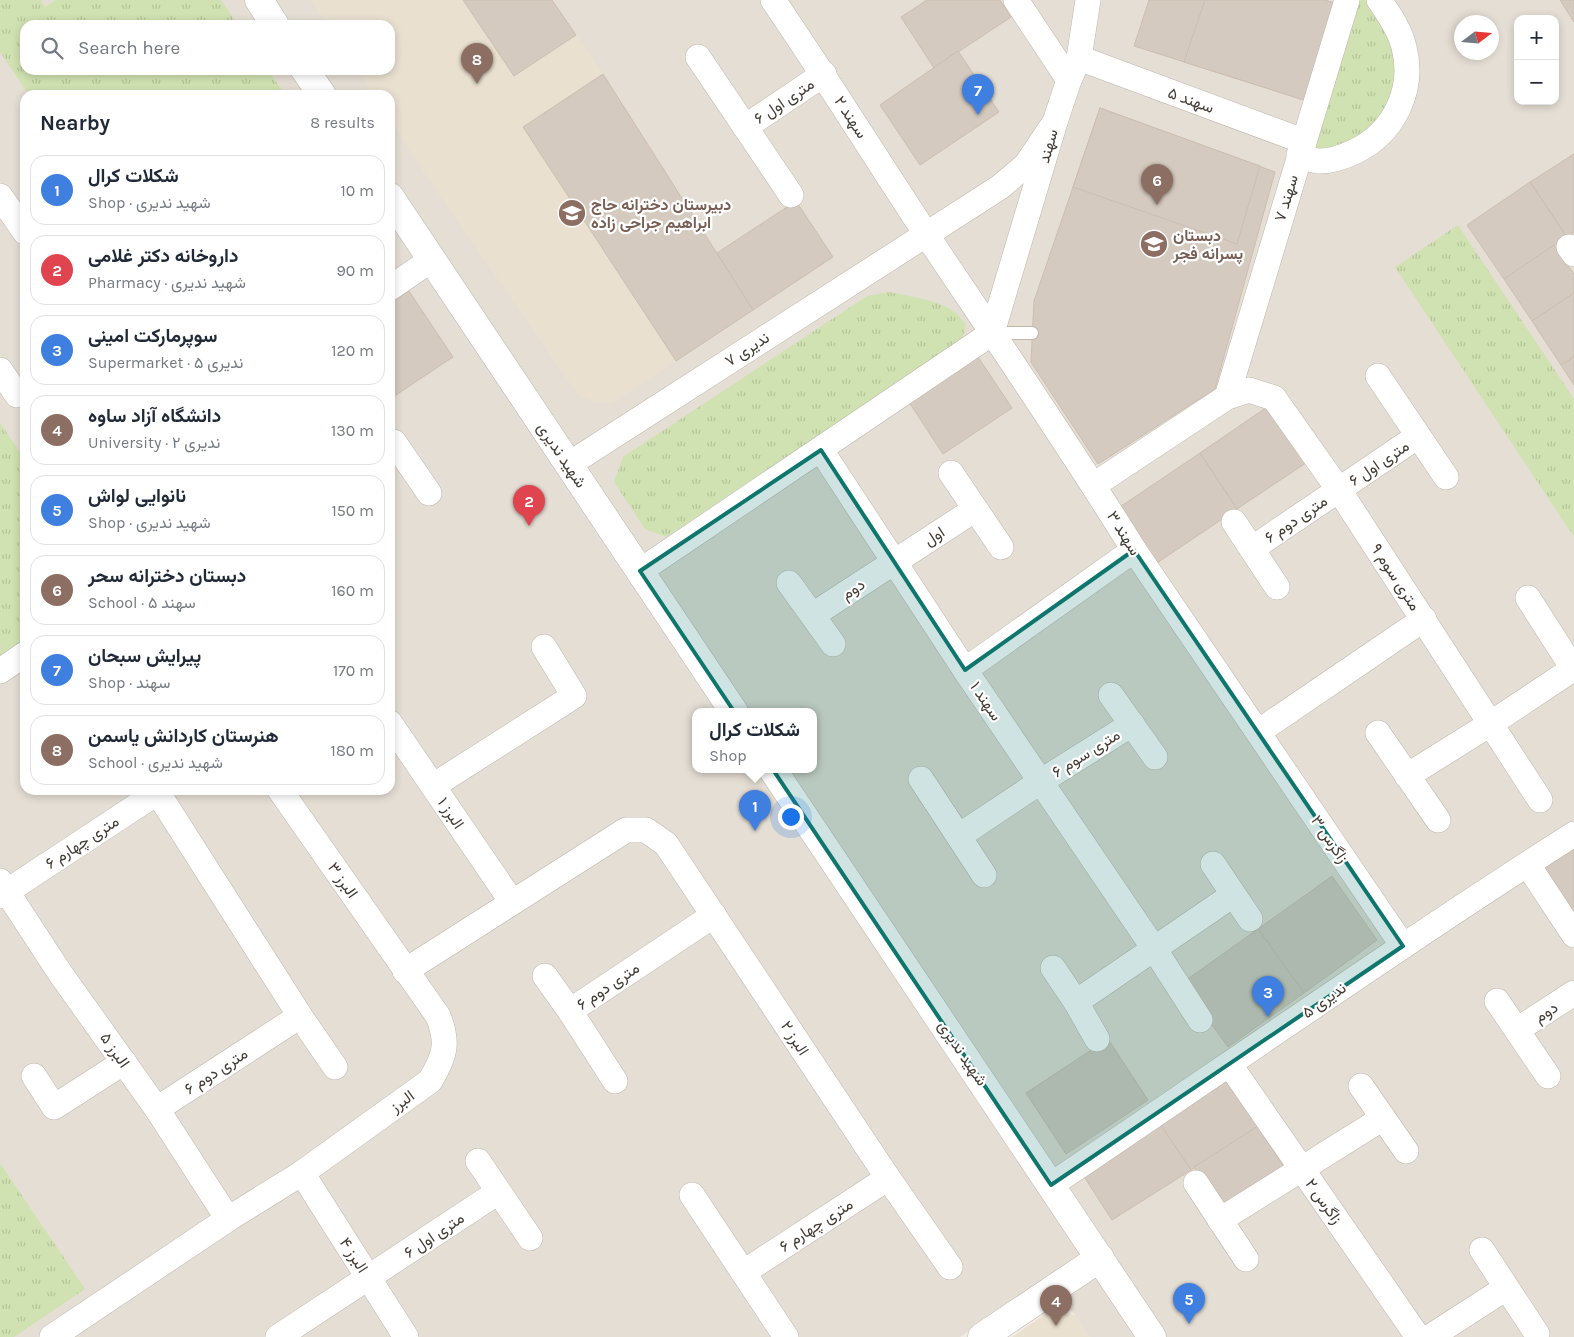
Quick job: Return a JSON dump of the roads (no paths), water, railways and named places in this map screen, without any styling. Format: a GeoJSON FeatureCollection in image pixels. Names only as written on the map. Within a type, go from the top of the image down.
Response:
{"type":"FeatureCollection","features":[{"type":"Feature","properties":{"kind":"street"},"geometry":{"type":"LineString","coordinates":[[259,0],[272,20]]}},
{"type":"Feature","properties":{"kind":"street","name":"سهند ۲"},"geometry":{"type":"LineString","coordinates":[[773,0],[824,74],[992,333]]}},
{"type":"Feature","properties":{"kind":"street"},"geometry":{"type":"LineString","coordinates":[[1056,122],[1074,69],[1088,0]]}},
{"type":"Feature","properties":{"kind":"street","name":"سهند ۷"},"geometry":{"type":"LineString","coordinates":[[1227,397],[1347,0]]}},
{"type":"Feature","properties":{"kind":"street","name":"سهند ۵"},"geometry":{"type":"LineString","coordinates":[[1074,69],[1301,148],[1318,161],[1342,158],[1364,148],[1384,132],[1394,118],[1406,81],[1407,64],[1404,46],[1390,16],[1378,0]]}},
{"type":"Feature","properties":{"kind":"street"},"geometry":{"type":"LineString","coordinates":[[1019,1],[1074,69]]}},
{"type":"Feature","properties":{"kind":"street"},"geometry":{"type":"LineString","coordinates":[[698,57],[791,195]]}},
{"type":"Feature","properties":{"kind":"street","name":"۶ متری اول"},"geometry":{"type":"LineString","coordinates":[[745,127],[824,74]]}},
{"type":"Feature","properties":{"kind":"street"},"geometry":{"type":"LineString","coordinates":[[308,75],[319,90]]}},
{"type":"Feature","properties":{"kind":"street","name":"سهند"},"geometry":{"type":"LineString","coordinates":[[927,235],[1000,186],[1026,165],[1056,122]]}},
{"type":"Feature","properties":{"kind":"street","name":"سهند"},"geometry":{"type":"LineString","coordinates":[[992,333],[1056,122]]}},
{"type":"Feature","properties":{"kind":"street"},"geometry":{"type":"LineString","coordinates":[[0,196],[20,225]]}},
{"type":"Feature","properties":{"kind":"street","name":"شهید ندیری"},"geometry":{"type":"LineString","coordinates":[[395,205],[731,708]]}},
{"type":"Feature","properties":{"kind":"street","name":"ندیری ۷"},"geometry":{"type":"LineString","coordinates":[[568,465],[927,235]]}},
{"type":"Feature","properties":{"kind":"street"},"geometry":{"type":"LineString","coordinates":[[395,285],[431,260]]}},
{"type":"Feature","properties":{"kind":"street"},"geometry":{"type":"LineString","coordinates":[[640,572],[992,333]]}},
{"type":"Feature","properties":{"kind":"street","name":"سهند ۳"},"geometry":{"type":"LineString","coordinates":[[992,333],[1094,485],[1134,550],[1258,732]]}},
{"type":"Feature","properties":{"kind":"street"},"geometry":{"type":"LineString","coordinates":[[0,370],[17,395]]}},
{"type":"Feature","properties":{"kind":"street"},"geometry":{"type":"LineString","coordinates":[[1378,376],[1446,477]]}},
{"type":"Feature","properties":{"kind":"street","name":"۹ متری سوم"},"geometry":{"type":"LineString","coordinates":[[1094,485],[1227,397],[1249,390],[1274,398],[1339,490],[1540,800]]}},
{"type":"Feature","properties":{"kind":"street","name":"۶ متری اول"},"geometry":{"type":"LineString","coordinates":[[1339,490],[1418,436]]}},
{"type":"Feature","properties":{"kind":"street"},"geometry":{"type":"LineString","coordinates":[[395,443],[429,493]]}},
{"type":"Feature","properties":{"kind":"street","name":"سهند ۱"},"geometry":{"type":"LineString","coordinates":[[822,450],[964,670],[1155,950],[1200,1020]]}},
{"type":"Feature","properties":{"kind":"street"},"geometry":{"type":"LineString","coordinates":[[951,473],[974,510],[1001,547]]}},
{"type":"Feature","properties":{"kind":"street","name":"۶ متری دوم"},"geometry":{"type":"LineString","coordinates":[[1252,548],[1339,490]]}},
{"type":"Feature","properties":{"kind":"street","name":"اول"},"geometry":{"type":"LineString","coordinates":[[894,562],[974,510]]}},
{"type":"Feature","properties":{"kind":"street"},"geometry":{"type":"LineString","coordinates":[[1234,522],[1277,586]]}},
{"type":"Feature","properties":{"kind":"street"},"geometry":{"type":"LineString","coordinates":[[964,670],[1134,550]]}},
{"type":"Feature","properties":{"kind":"street","name":"دوم"},"geometry":{"type":"LineString","coordinates":[[813,615],[894,562]]}},
{"type":"Feature","properties":{"kind":"street"},"geometry":{"type":"LineString","coordinates":[[789,583],[833,644]]}},
{"type":"Feature","properties":{"kind":"street"},"geometry":{"type":"LineString","coordinates":[[1407,776],[1574,669],[1528,598]]}},
{"type":"Feature","properties":{"kind":"street"},"geometry":{"type":"LineString","coordinates":[[1258,732],[1424,619]]}},
{"type":"Feature","properties":{"kind":"street"},"geometry":{"type":"LineString","coordinates":[[432,786],[574,696],[544,647]]}},
{"type":"Feature","properties":{"kind":"street"},"geometry":{"type":"LineString","coordinates":[[0,671],[20,657]]}},
{"type":"Feature","properties":{"kind":"street"},"geometry":{"type":"LineString","coordinates":[[1111,694],[1154,757]]}},
{"type":"Feature","properties":{"kind":"street","name":"۶ متری سوم"},"geometry":{"type":"LineString","coordinates":[[1040,782],[1132,724]]}},
{"type":"Feature","properties":{"kind":"street","name":"البرز ۱"},"geometry":{"type":"LineString","coordinates":[[395,730],[512,902]]}},
{"type":"Feature","properties":{"kind":"street","name":"زاگرس ۳"},"geometry":{"type":"LineString","coordinates":[[1258,732],[1402,946]]}},
{"type":"Feature","properties":{"kind":"street"},"geometry":{"type":"LineString","coordinates":[[1378,733],[1438,820]]}},
{"type":"Feature","properties":{"kind":"street","name":"شهید ندیری"},"geometry":{"type":"LineString","coordinates":[[775,773],[1152,1337]]}},
{"type":"Feature","properties":{"kind":"street"},"geometry":{"type":"LineString","coordinates":[[921,779],[984,875]]}},
{"type":"Feature","properties":{"kind":"street"},"geometry":{"type":"LineString","coordinates":[[959,836],[1040,782]]}},
{"type":"Feature","properties":{"kind":"street","name":"۶ متری چهارم"},"geometry":{"type":"LineString","coordinates":[[2,890],[151,795]]}},
{"type":"Feature","properties":{"kind":"street"},"geometry":{"type":"LineString","coordinates":[[160,795],[300,1016],[335,1067]]}},
{"type":"Feature","properties":{"kind":"street","name":"البرز ۳"},"geometry":{"type":"LineString","coordinates":[[283,795],[405,971]]}},
{"type":"Feature","properties":{"kind":"street","name":"البرز ۲"},"geometry":{"type":"LineString","coordinates":[[512,902],[626,830],[646,830],[666,844],[950,1268]]}},
{"type":"Feature","properties":{"kind":"street","name":"ندیری ۵"},"geometry":{"type":"LineString","coordinates":[[1051,1185],[1402,946],[1574,834]]}},
{"type":"Feature","properties":{"kind":"street"},"geometry":{"type":"LineString","coordinates":[[1213,864],[1250,920]]}},
{"type":"Feature","properties":{"kind":"street"},"geometry":{"type":"LineString","coordinates":[[1528,865],[1574,935]]}},
{"type":"Feature","properties":{"kind":"street","name":"البرز ۵"},"geometry":{"type":"LineString","coordinates":[[2,890],[124,1062],[228,1219]]}},
{"type":"Feature","properties":{"kind":"street"},"geometry":{"type":"LineString","coordinates":[[1076,1002],[1155,950],[1233,895]]}},
{"type":"Feature","properties":{"kind":"street"},"geometry":{"type":"LineString","coordinates":[[405,971],[512,902]]}},
{"type":"Feature","properties":{"kind":"street","name":"۶ متری دوم"},"geometry":{"type":"LineString","coordinates":[[615,1081],[570,1011],[714,914]]}},
{"type":"Feature","properties":{"kind":"street"},"geometry":{"type":"LineString","coordinates":[[1053,968],[1076,1002],[1097,1039]]}},
{"type":"Feature","properties":{"kind":"street","name":"البرز"},"geometry":{"type":"LineString","coordinates":[[52,1337],[228,1219],[302,1173],[430,1080],[440,1064],[444,1049],[444,1033],[438,1016],[405,971]]}},
{"type":"Feature","properties":{"kind":"street"},"geometry":{"type":"LineString","coordinates":[[545,976],[570,1011]]}},
{"type":"Feature","properties":{"kind":"street","name":"دوم"},"geometry":{"type":"LineString","coordinates":[[1517,1030],[1574,994]]}},
{"type":"Feature","properties":{"kind":"street"},"geometry":{"type":"LineString","coordinates":[[1497,1001],[1548,1076]]}},
{"type":"Feature","properties":{"kind":"street","name":"۶ متری دوم"},"geometry":{"type":"LineString","coordinates":[[156,1109],[300,1016]]}},
{"type":"Feature","properties":{"kind":"street"},"geometry":{"type":"LineString","coordinates":[[34,1076],[54,1107],[124,1062]]}},
{"type":"Feature","properties":{"kind":"street","name":"زاگرس ۲"},"geometry":{"type":"LineString","coordinates":[[1230,1064],[1418,1337]]}},
{"type":"Feature","properties":{"kind":"street"},"geometry":{"type":"LineString","coordinates":[[1362,1086],[1406,1151]]}},
{"type":"Feature","properties":{"kind":"street"},"geometry":{"type":"LineString","coordinates":[[1220,1220],[1383,1118]]}},
{"type":"Feature","properties":{"kind":"street"},"geometry":{"type":"LineString","coordinates":[[478,1161],[530,1238]]}},
{"type":"Feature","properties":{"kind":"street","name":"البرز ۴"},"geometry":{"type":"LineString","coordinates":[[302,1173],[406,1337]]}},
{"type":"Feature","properties":{"kind":"street","name":"۶ متری چهارم"},"geometry":{"type":"LineString","coordinates":[[744,1272],[888,1178]]}},
{"type":"Feature","properties":{"kind":"street"},"geometry":{"type":"LineString","coordinates":[[1196,1183],[1246,1259]]}},
{"type":"Feature","properties":{"kind":"street","name":"۶ متری اول"},"geometry":{"type":"LineString","coordinates":[[369,1278],[498,1192]]}},
{"type":"Feature","properties":{"kind":"street"},"geometry":{"type":"LineString","coordinates":[[692,1194],[786,1337]]}},
{"type":"Feature","properties":{"kind":"street"},"geometry":{"type":"LineString","coordinates":[[1482,1250],[1536,1334]]}},
{"type":"Feature","properties":{"kind":"street"},"geometry":{"type":"LineString","coordinates":[[987,1334],[1100,1258]]}},
{"type":"Feature","properties":{"kind":"street"},"geometry":{"type":"LineString","coordinates":[[278,1337],[369,1278]]}},
{"type":"Feature","properties":{"kind":"street"},"geometry":{"type":"LineString","coordinates":[[1430,1337],[1506,1288]]}},
{"type":"Feature","properties":{"kind":"lane"},"geometry":{"type":"LineString","coordinates":[[992,333],[1032,333]]}},
{"type":"Feature","properties":{"kind":"place","name":"هنرستان کاردانش یاسمن"},"geometry":{"type":"Point","coordinates":[477,84]}},
{"type":"Feature","properties":{"kind":"place","name":"پیرایش سبحان"},"geometry":{"type":"Point","coordinates":[978,115]}},
{"type":"Feature","properties":{"kind":"place","name":"دبستان دخترانه سحر"},"geometry":{"type":"Point","coordinates":[1157,205]}},
{"type":"Feature","properties":{"kind":"place","name":"دبیرستان دخترانه حاج ابراهیم جراحی زاده"},"geometry":{"type":"Point","coordinates":[572,213]}},
{"type":"Feature","properties":{"kind":"place","name":"دبستان پسرانه فجر"},"geometry":{"type":"Point","coordinates":[1154,244]}},
{"type":"Feature","properties":{"kind":"place","name":"داروخانه دکتر غلامی"},"geometry":{"type":"Point","coordinates":[529,526]}},
{"type":"Feature","properties":{"kind":"place","name":"شکلات کرال"},"geometry":{"type":"Point","coordinates":[755,831]}},
{"type":"Feature","properties":{"kind":"place","name":"سوپرمارکت امینی"},"geometry":{"type":"Point","coordinates":[1268,1017]}},
{"type":"Feature","properties":{"kind":"place","name":"نانوایی لواش"},"geometry":{"type":"Point","coordinates":[1189,1324]}},
{"type":"Feature","properties":{"kind":"place","name":"دانشگاه آزاد ساوه"},"geometry":{"type":"Point","coordinates":[1056,1326]}}]}
